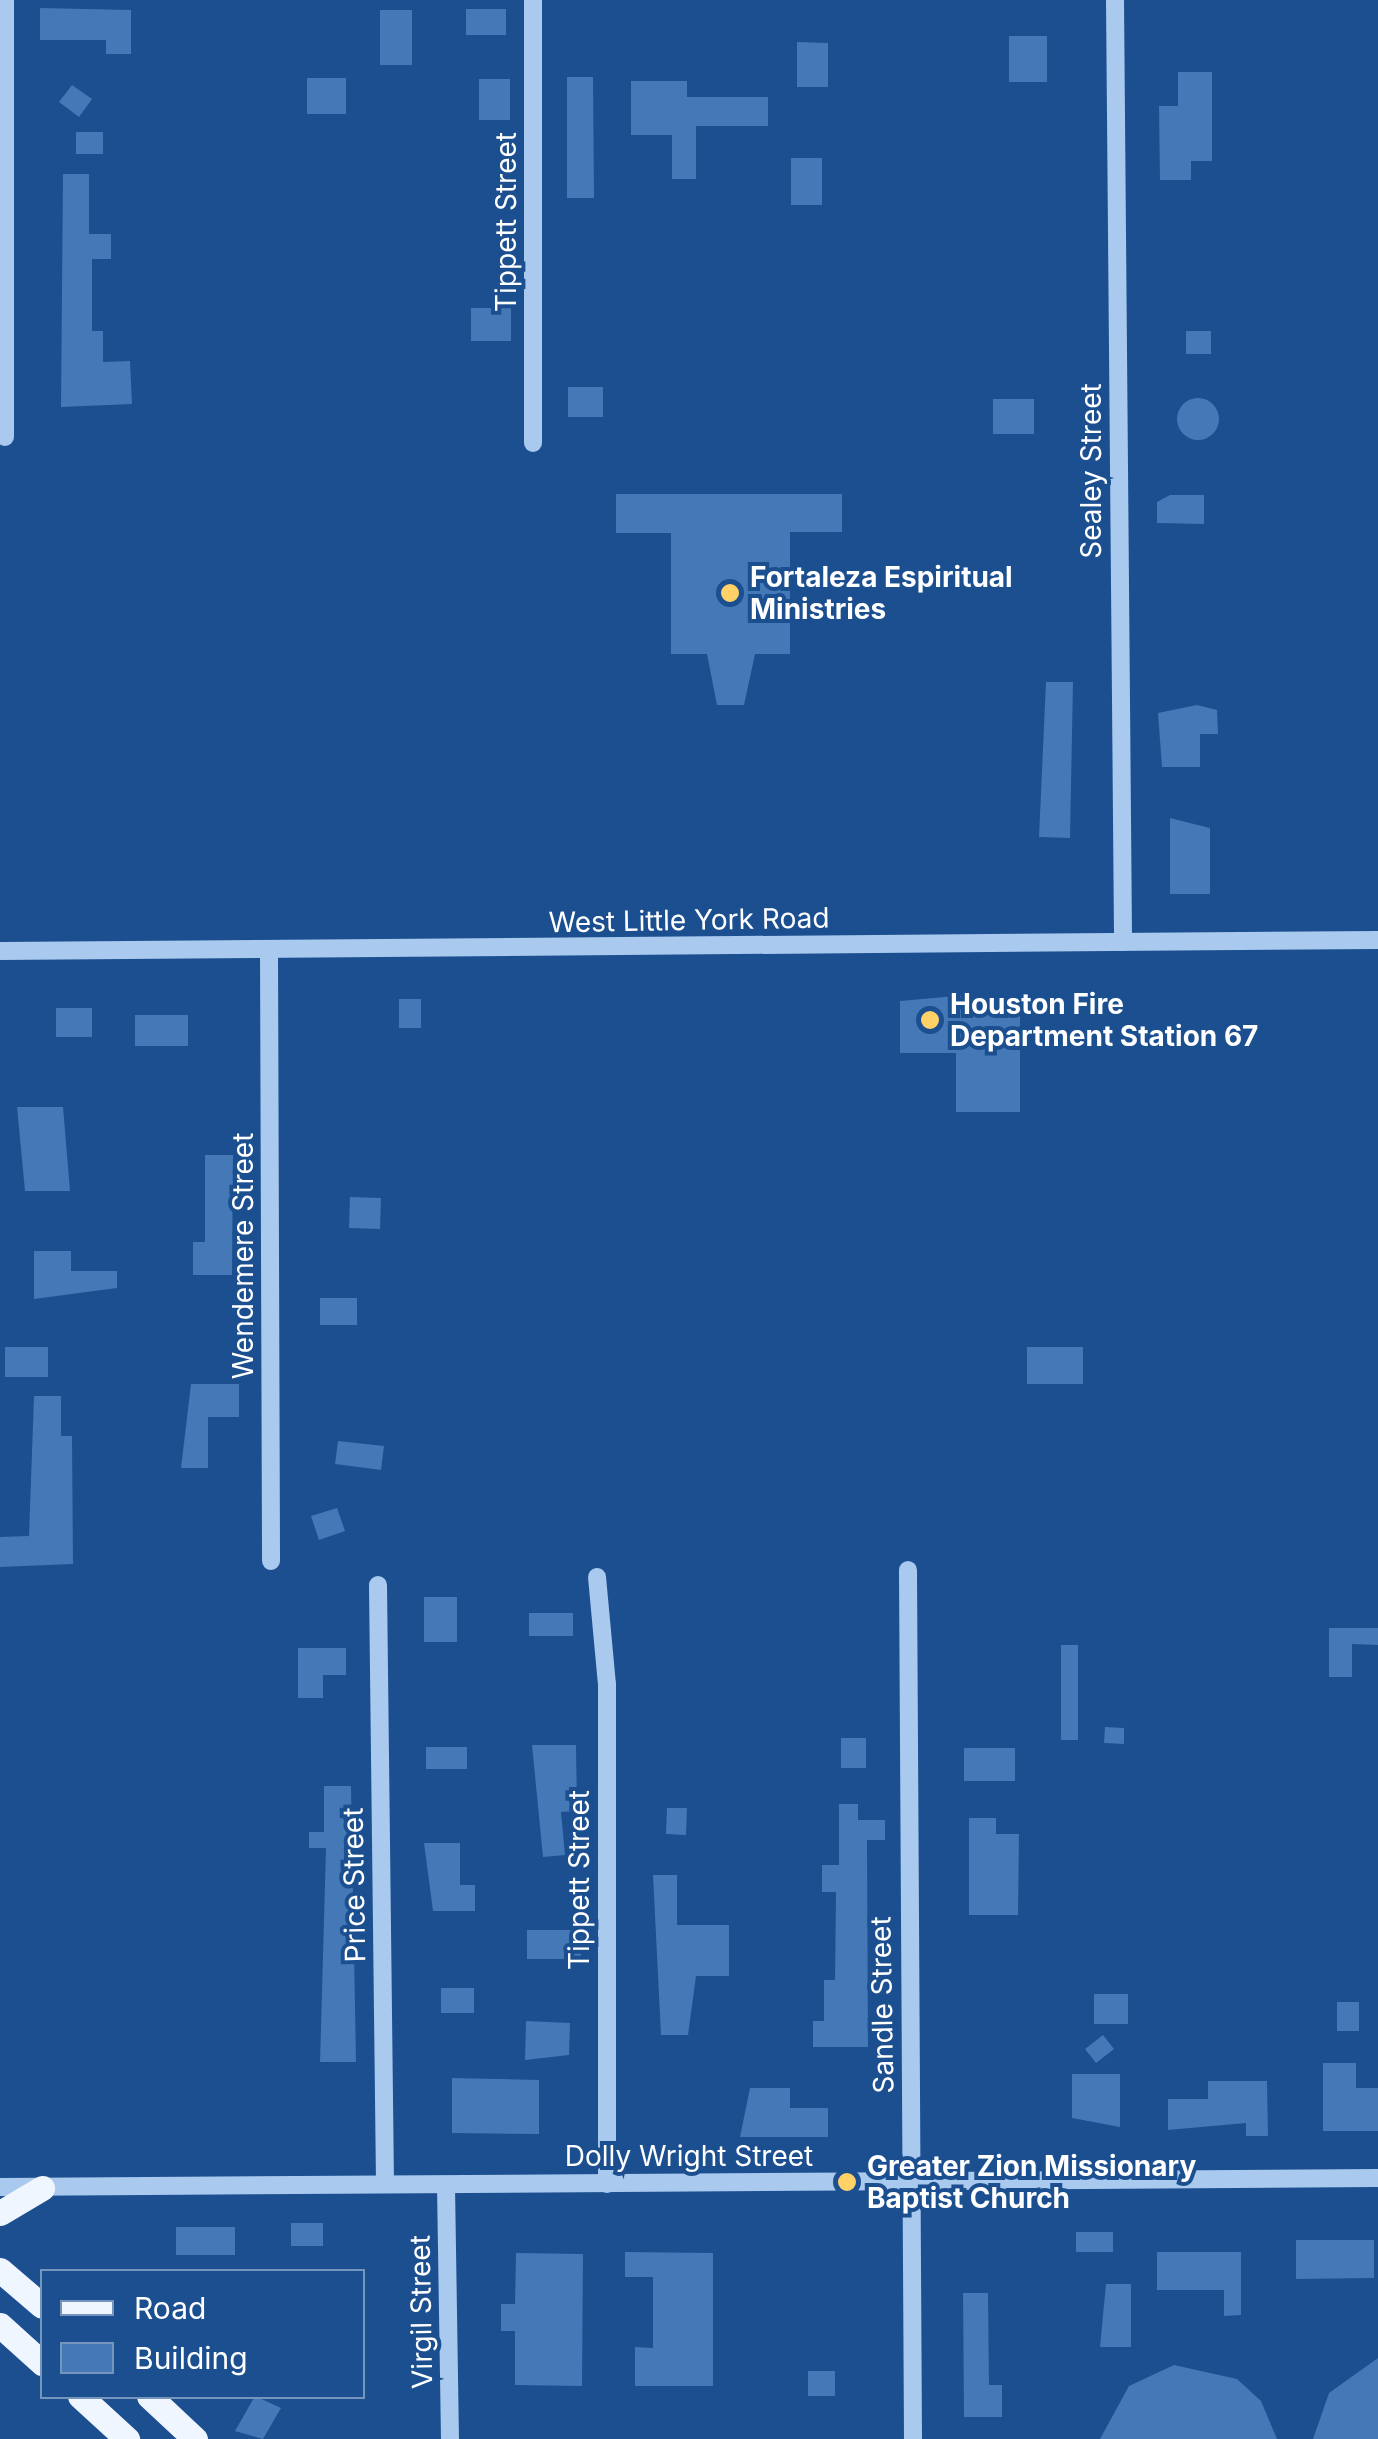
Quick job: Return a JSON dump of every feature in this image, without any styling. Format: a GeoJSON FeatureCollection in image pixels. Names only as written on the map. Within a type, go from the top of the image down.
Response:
{"type":"FeatureCollection","features":[{"type":"Feature","properties":{"kind":"main road"},"geometry":{"type":"LineString","coordinates":[[0,2213],[42,2188]]}},
{"type":"Feature","properties":{"kind":"main road"},"geometry":{"type":"LineString","coordinates":[[0,2270],[40,2304]]}},
{"type":"Feature","properties":{"kind":"main road"},"geometry":{"type":"LineString","coordinates":[[0,2325],[40,2361]]}},
{"type":"Feature","properties":{"kind":"main road"},"geometry":{"type":"LineString","coordinates":[[83,2399],[127,2439]]}},
{"type":"Feature","properties":{"kind":"main road"},"geometry":{"type":"LineString","coordinates":[[152,2399],[195,2439]]}},
{"type":"Feature","properties":{"kind":"street"},"geometry":{"type":"LineString","coordinates":[[5,0],[5,436]]}},
{"type":"Feature","properties":{"kind":"street","name":"Tippett Street"},"geometry":{"type":"LineString","coordinates":[[533,0],[533,443]]}},
{"type":"Feature","properties":{"kind":"street","name":"Sealey Street"},"geometry":{"type":"LineString","coordinates":[[1116,0],[1122,942]]}},
{"type":"Feature","properties":{"kind":"street","name":"West Little York Road"},"geometry":{"type":"LineString","coordinates":[[0,952],[1378,940]]}},
{"type":"Feature","properties":{"kind":"street","name":"Wendemere Street"},"geometry":{"type":"LineString","coordinates":[[269,950],[271,1561]]}},
{"type":"Feature","properties":{"kind":"street","name":"Sandle Street"},"geometry":{"type":"LineString","coordinates":[[908,1570],[913,2439]]}},
{"type":"Feature","properties":{"kind":"street","name":"Tippett Street"},"geometry":{"type":"LineString","coordinates":[[597,1577],[607,1684],[607,2184]]}},
{"type":"Feature","properties":{"kind":"street","name":"Price Street"},"geometry":{"type":"LineString","coordinates":[[378,1585],[385,2184]]}},
{"type":"Feature","properties":{"kind":"street","name":"Dolly Wright Street"},"geometry":{"type":"LineString","coordinates":[[0,2187],[1378,2178]]}},
{"type":"Feature","properties":{"kind":"street","name":"Virgil Street"},"geometry":{"type":"LineString","coordinates":[[446,2184],[450,2439]]}},
{"type":"Feature","properties":{"kind":"building"},"geometry":{"type":"Polygon","coordinates":[[[40,8],[131,10],[131,54],[106,54],[106,40],[40,40],[40,8]]]}},
{"type":"Feature","properties":{"kind":"building"},"geometry":{"type":"Polygon","coordinates":[[[466,9],[506,9],[506,35],[466,35],[466,9]]]}},
{"type":"Feature","properties":{"kind":"building"},"geometry":{"type":"Polygon","coordinates":[[[380,10],[412,10],[412,65],[380,65],[380,10]]]}},
{"type":"Feature","properties":{"kind":"building"},"geometry":{"type":"Polygon","coordinates":[[[1009,36],[1047,36],[1047,82],[1009,82],[1009,36]]]}},
{"type":"Feature","properties":{"kind":"building"},"geometry":{"type":"Polygon","coordinates":[[[797,42],[828,43],[828,87],[797,87],[797,42]]]}},
{"type":"Feature","properties":{"kind":"building"},"geometry":{"type":"Polygon","coordinates":[[[1178,72],[1212,72],[1212,161],[1191,161],[1191,180],[1160,180],[1159,106],[1178,106],[1178,72]]]}},
{"type":"Feature","properties":{"kind":"building"},"geometry":{"type":"Polygon","coordinates":[[[567,77],[593,77],[594,198],[567,198],[567,77]]]}},
{"type":"Feature","properties":{"kind":"building"},"geometry":{"type":"Polygon","coordinates":[[[307,78],[346,78],[346,114],[307,114],[307,78]]]}},
{"type":"Feature","properties":{"kind":"building"},"geometry":{"type":"Polygon","coordinates":[[[479,79],[510,79],[510,120],[479,120],[479,79]]]}},
{"type":"Feature","properties":{"kind":"building"},"geometry":{"type":"Polygon","coordinates":[[[631,81],[687,81],[687,97],[768,97],[768,126],[696,126],[696,179],[672,179],[672,135],[631,135],[631,81]]]}},
{"type":"Feature","properties":{"kind":"building"},"geometry":{"type":"Polygon","coordinates":[[[72,85],[92,99],[79,117],[59,102],[72,85]]]}},
{"type":"Feature","properties":{"kind":"building"},"geometry":{"type":"Polygon","coordinates":[[[76,132],[103,132],[103,154],[76,154],[76,132]]]}},
{"type":"Feature","properties":{"kind":"building"},"geometry":{"type":"Polygon","coordinates":[[[791,158],[822,158],[822,205],[791,205],[791,158]]]}},
{"type":"Feature","properties":{"kind":"building"},"geometry":{"type":"Polygon","coordinates":[[[63,174],[89,174],[89,234],[111,234],[111,259],[92,259],[92,331],[103,331],[103,362],[130,361],[132,404],[61,407],[63,174]]]}},
{"type":"Feature","properties":{"kind":"building"},"geometry":{"type":"Polygon","coordinates":[[[471,308],[511,308],[511,341],[471,341],[471,308]]]}},
{"type":"Feature","properties":{"kind":"building"},"geometry":{"type":"Polygon","coordinates":[[[1186,331],[1211,331],[1211,354],[1186,354],[1186,331]]]}},
{"type":"Feature","properties":{"kind":"building"},"geometry":{"type":"Polygon","coordinates":[[[568,387],[603,387],[603,417],[568,417],[568,387]]]}},
{"type":"Feature","properties":{"kind":"building"},"geometry":{"type":"Polygon","coordinates":[[[1198,398],[1213,404],[1219,419],[1213,434],[1198,440],[1183,434],[1177,419],[1183,404],[1198,398]]]}},
{"type":"Feature","properties":{"kind":"building"},"geometry":{"type":"Polygon","coordinates":[[[993,399],[1034,399],[1034,434],[993,434],[993,399]]]}},
{"type":"Feature","properties":{"kind":"building","name":"Fortaleza Espiritual Ministries"},"geometry":{"type":"Polygon","coordinates":[[[616,494],[842,494],[842,532],[790,532],[790,654],[755,654],[744,705],[717,705],[707,654],[671,654],[671,533],[616,533],[616,494]]]}},
{"type":"Feature","properties":{"kind":"building"},"geometry":{"type":"Polygon","coordinates":[[[1170,495],[1204,495],[1204,524],[1157,523],[1157,502],[1170,495]]]}},
{"type":"Feature","properties":{"kind":"building"},"geometry":{"type":"Polygon","coordinates":[[[1046,682],[1073,682],[1070,838],[1039,837],[1046,682]]]}},
{"type":"Feature","properties":{"kind":"building"},"geometry":{"type":"Polygon","coordinates":[[[1197,705],[1217,710],[1218,734],[1200,734],[1200,767],[1162,767],[1158,713],[1197,705]]]}},
{"type":"Feature","properties":{"kind":"building"},"geometry":{"type":"Polygon","coordinates":[[[1170,818],[1210,828],[1210,894],[1170,894],[1170,818]]]}},
{"type":"Feature","properties":{"kind":"building"},"geometry":{"type":"Polygon","coordinates":[[[1020,996],[1020,1112],[956,1112],[956,1053],[900,1053],[900,1001],[1020,996]]]}},
{"type":"Feature","properties":{"kind":"building"},"geometry":{"type":"Polygon","coordinates":[[[399,999],[421,999],[421,1028],[399,1028],[399,999]]]}},
{"type":"Feature","properties":{"kind":"building"},"geometry":{"type":"Polygon","coordinates":[[[56,1008],[92,1008],[92,1037],[56,1037],[56,1008]]]}},
{"type":"Feature","properties":{"kind":"building"},"geometry":{"type":"Polygon","coordinates":[[[135,1015],[188,1015],[188,1046],[135,1046],[135,1015]]]}},
{"type":"Feature","properties":{"kind":"building"},"geometry":{"type":"Polygon","coordinates":[[[17,1107],[63,1107],[70,1191],[25,1191],[17,1107]]]}},
{"type":"Feature","properties":{"kind":"building"},"geometry":{"type":"Polygon","coordinates":[[[205,1155],[233,1155],[232,1275],[193,1275],[193,1242],[205,1242],[205,1155]]]}},
{"type":"Feature","properties":{"kind":"building"},"geometry":{"type":"Polygon","coordinates":[[[350,1197],[381,1198],[380,1229],[349,1228],[350,1197]]]}},
{"type":"Feature","properties":{"kind":"building"},"geometry":{"type":"Polygon","coordinates":[[[34,1251],[71,1251],[71,1271],[117,1271],[117,1288],[34,1299],[34,1251]]]}},
{"type":"Feature","properties":{"kind":"building"},"geometry":{"type":"Polygon","coordinates":[[[320,1298],[357,1298],[357,1325],[320,1325],[320,1298]]]}},
{"type":"Feature","properties":{"kind":"building"},"geometry":{"type":"Polygon","coordinates":[[[5,1347],[48,1347],[48,1377],[5,1377],[5,1347]]]}},
{"type":"Feature","properties":{"kind":"building"},"geometry":{"type":"Polygon","coordinates":[[[1027,1347],[1083,1347],[1083,1384],[1027,1384],[1027,1347]]]}},
{"type":"Feature","properties":{"kind":"building"},"geometry":{"type":"Polygon","coordinates":[[[191,1384],[239,1384],[239,1417],[208,1417],[208,1468],[181,1468],[191,1384]]]}},
{"type":"Feature","properties":{"kind":"building"},"geometry":{"type":"Polygon","coordinates":[[[34,1396],[61,1396],[61,1436],[72,1436],[73,1564],[0,1567],[0,1537],[29,1536],[34,1396]]]}},
{"type":"Feature","properties":{"kind":"building"},"geometry":{"type":"Polygon","coordinates":[[[338,1441],[384,1446],[381,1470],[335,1464],[338,1441]]]}},
{"type":"Feature","properties":{"kind":"building"},"geometry":{"type":"Polygon","coordinates":[[[337,1508],[345,1531],[319,1540],[311,1516],[337,1508]]]}},
{"type":"Feature","properties":{"kind":"building"},"geometry":{"type":"Polygon","coordinates":[[[424,1597],[457,1597],[457,1642],[424,1642],[424,1597]]]}},
{"type":"Feature","properties":{"kind":"building"},"geometry":{"type":"Polygon","coordinates":[[[529,1613],[573,1613],[573,1636],[529,1636],[529,1613]]]}},
{"type":"Feature","properties":{"kind":"building"},"geometry":{"type":"Polygon","coordinates":[[[1329,1628],[1378,1628],[1378,1645],[1352,1644],[1352,1677],[1329,1677],[1329,1628]]]}},
{"type":"Feature","properties":{"kind":"building"},"geometry":{"type":"Polygon","coordinates":[[[1061,1645],[1078,1645],[1078,1740],[1061,1740],[1061,1645]]]}},
{"type":"Feature","properties":{"kind":"building"},"geometry":{"type":"Polygon","coordinates":[[[298,1648],[346,1648],[346,1675],[323,1675],[323,1698],[298,1698],[298,1648]]]}},
{"type":"Feature","properties":{"kind":"building"},"geometry":{"type":"Polygon","coordinates":[[[1105,1727],[1124,1728],[1124,1744],[1104,1743],[1105,1727]]]}},
{"type":"Feature","properties":{"kind":"building"},"geometry":{"type":"Polygon","coordinates":[[[841,1738],[866,1738],[866,1768],[841,1768],[841,1738]]]}},
{"type":"Feature","properties":{"kind":"building"},"geometry":{"type":"Polygon","coordinates":[[[532,1745],[576,1745],[577,1811],[561,1812],[565,1855],[543,1857],[532,1745]]]}},
{"type":"Feature","properties":{"kind":"building"},"geometry":{"type":"Polygon","coordinates":[[[426,1747],[467,1747],[467,1769],[426,1769],[426,1747]]]}},
{"type":"Feature","properties":{"kind":"building"},"geometry":{"type":"Polygon","coordinates":[[[964,1748],[1015,1748],[1015,1781],[964,1781],[964,1748]]]}},
{"type":"Feature","properties":{"kind":"building"},"geometry":{"type":"Polygon","coordinates":[[[324,1786],[351,1786],[356,2062],[320,2062],[326,1848],[309,1848],[309,1832],[324,1832],[324,1786]]]}},
{"type":"Feature","properties":{"kind":"building"},"geometry":{"type":"Polygon","coordinates":[[[839,1804],[858,1804],[858,1820],[885,1820],[885,1840],[867,1840],[868,2047],[813,2047],[813,2021],[824,2021],[824,1980],[835,1980],[836,1892],[822,1892],[822,1865],[839,1865],[839,1804]]]}},
{"type":"Feature","properties":{"kind":"building"},"geometry":{"type":"Polygon","coordinates":[[[667,1808],[687,1808],[686,1835],[666,1834],[667,1808]]]}},
{"type":"Feature","properties":{"kind":"building"},"geometry":{"type":"Polygon","coordinates":[[[969,1818],[996,1818],[996,1834],[1019,1834],[1018,1915],[969,1915],[969,1818]]]}},
{"type":"Feature","properties":{"kind":"building"},"geometry":{"type":"Polygon","coordinates":[[[424,1843],[460,1843],[460,1885],[475,1885],[475,1911],[433,1911],[424,1843]]]}},
{"type":"Feature","properties":{"kind":"building"},"geometry":{"type":"Polygon","coordinates":[[[653,1875],[677,1875],[677,1925],[729,1925],[729,1976],[696,1976],[688,2035],[661,2035],[653,1875]]]}},
{"type":"Feature","properties":{"kind":"building"},"geometry":{"type":"Polygon","coordinates":[[[527,1930],[581,1930],[581,1959],[527,1959],[527,1930]]]}},
{"type":"Feature","properties":{"kind":"building"},"geometry":{"type":"Polygon","coordinates":[[[441,1988],[474,1988],[474,2013],[441,2013],[441,1988]]]}},
{"type":"Feature","properties":{"kind":"building"},"geometry":{"type":"Polygon","coordinates":[[[1094,1994],[1128,1994],[1128,2024],[1094,2024],[1094,1994]]]}},
{"type":"Feature","properties":{"kind":"building"},"geometry":{"type":"Polygon","coordinates":[[[1337,2002],[1359,2002],[1359,2031],[1337,2031],[1337,2002]]]}},
{"type":"Feature","properties":{"kind":"building"},"geometry":{"type":"Polygon","coordinates":[[[526,2021],[570,2023],[569,2055],[525,2060],[526,2021]]]}},
{"type":"Feature","properties":{"kind":"building"},"geometry":{"type":"Polygon","coordinates":[[[1103,2035],[1114,2049],[1096,2063],[1085,2049],[1103,2035]]]}},
{"type":"Feature","properties":{"kind":"building"},"geometry":{"type":"Polygon","coordinates":[[[1323,2063],[1356,2063],[1356,2088],[1378,2088],[1378,2131],[1323,2131],[1323,2063]]]}},
{"type":"Feature","properties":{"kind":"building"},"geometry":{"type":"Polygon","coordinates":[[[1072,2074],[1120,2074],[1120,2127],[1072,2118],[1072,2074]]]}},
{"type":"Feature","properties":{"kind":"building"},"geometry":{"type":"Polygon","coordinates":[[[452,2078],[539,2080],[539,2134],[452,2133],[452,2078]]]}},
{"type":"Feature","properties":{"kind":"building"},"geometry":{"type":"Polygon","coordinates":[[[1208,2081],[1267,2081],[1268,2136],[1246,2136],[1246,2123],[1168,2130],[1168,2099],[1208,2099],[1208,2081]]]}},
{"type":"Feature","properties":{"kind":"building"},"geometry":{"type":"Polygon","coordinates":[[[750,2088],[790,2088],[790,2108],[828,2108],[828,2137],[740,2137],[750,2088]]]}},
{"type":"Feature","properties":{"kind":"building"},"geometry":{"type":"Polygon","coordinates":[[[291,2223],[323,2223],[323,2246],[291,2246],[291,2223]]]}},
{"type":"Feature","properties":{"kind":"building"},"geometry":{"type":"Polygon","coordinates":[[[176,2227],[235,2227],[235,2255],[176,2255],[176,2227]]]}},
{"type":"Feature","properties":{"kind":"building"},"geometry":{"type":"Polygon","coordinates":[[[1076,2232],[1113,2232],[1113,2252],[1076,2252],[1076,2232]]]}},
{"type":"Feature","properties":{"kind":"building"},"geometry":{"type":"Polygon","coordinates":[[[1296,2240],[1374,2240],[1374,2278],[1296,2279],[1296,2240]]]}},
{"type":"Feature","properties":{"kind":"building"},"geometry":{"type":"Polygon","coordinates":[[[625,2252],[713,2253],[713,2386],[635,2386],[635,2347],[653,2348],[653,2277],[625,2277],[625,2252]]]}},
{"type":"Feature","properties":{"kind":"building"},"geometry":{"type":"Polygon","coordinates":[[[1157,2252],[1241,2252],[1241,2315],[1224,2316],[1224,2290],[1157,2290],[1157,2252]]]}},
{"type":"Feature","properties":{"kind":"building"},"geometry":{"type":"Polygon","coordinates":[[[516,2253],[583,2254],[582,2386],[515,2385],[515,2331],[501,2331],[501,2304],[515,2304],[516,2253]]]}},
{"type":"Feature","properties":{"kind":"building"},"geometry":{"type":"Polygon","coordinates":[[[1106,2284],[1131,2284],[1131,2347],[1100,2347],[1106,2284]]]}},
{"type":"Feature","properties":{"kind":"building"},"geometry":{"type":"Polygon","coordinates":[[[963,2293],[988,2293],[989,2385],[1002,2385],[1002,2417],[964,2417],[963,2293]]]}},
{"type":"Feature","properties":{"kind":"building"},"geometry":{"type":"Polygon","coordinates":[[[1378,2358],[1378,2439],[1313,2439],[1329,2393],[1378,2358]]]}},
{"type":"Feature","properties":{"kind":"building"},"geometry":{"type":"Polygon","coordinates":[[[1174,2365],[1237,2379],[1261,2401],[1277,2439],[1100,2439],[1129,2386],[1174,2365]]]}},
{"type":"Feature","properties":{"kind":"building"},"geometry":{"type":"Polygon","coordinates":[[[808,2371],[835,2371],[835,2396],[808,2396],[808,2371]]]}},
{"type":"Feature","properties":{"kind":"building"},"geometry":{"type":"Polygon","coordinates":[[[253,2399],[281,2408],[263,2439],[235,2431],[253,2399]]]}},
{"type":"Feature","properties":{"kind":"place","name":"Fortaleza Espiritual Ministries"},"geometry":{"type":"Point","coordinates":[730,593]}},
{"type":"Feature","properties":{"kind":"place","name":"Houston Fire Department Station 67"},"geometry":{"type":"Point","coordinates":[930,1020]}},
{"type":"Feature","properties":{"kind":"place","name":"Greater Zion Missionary Baptist Church"},"geometry":{"type":"Point","coordinates":[847,2182]}}]}
